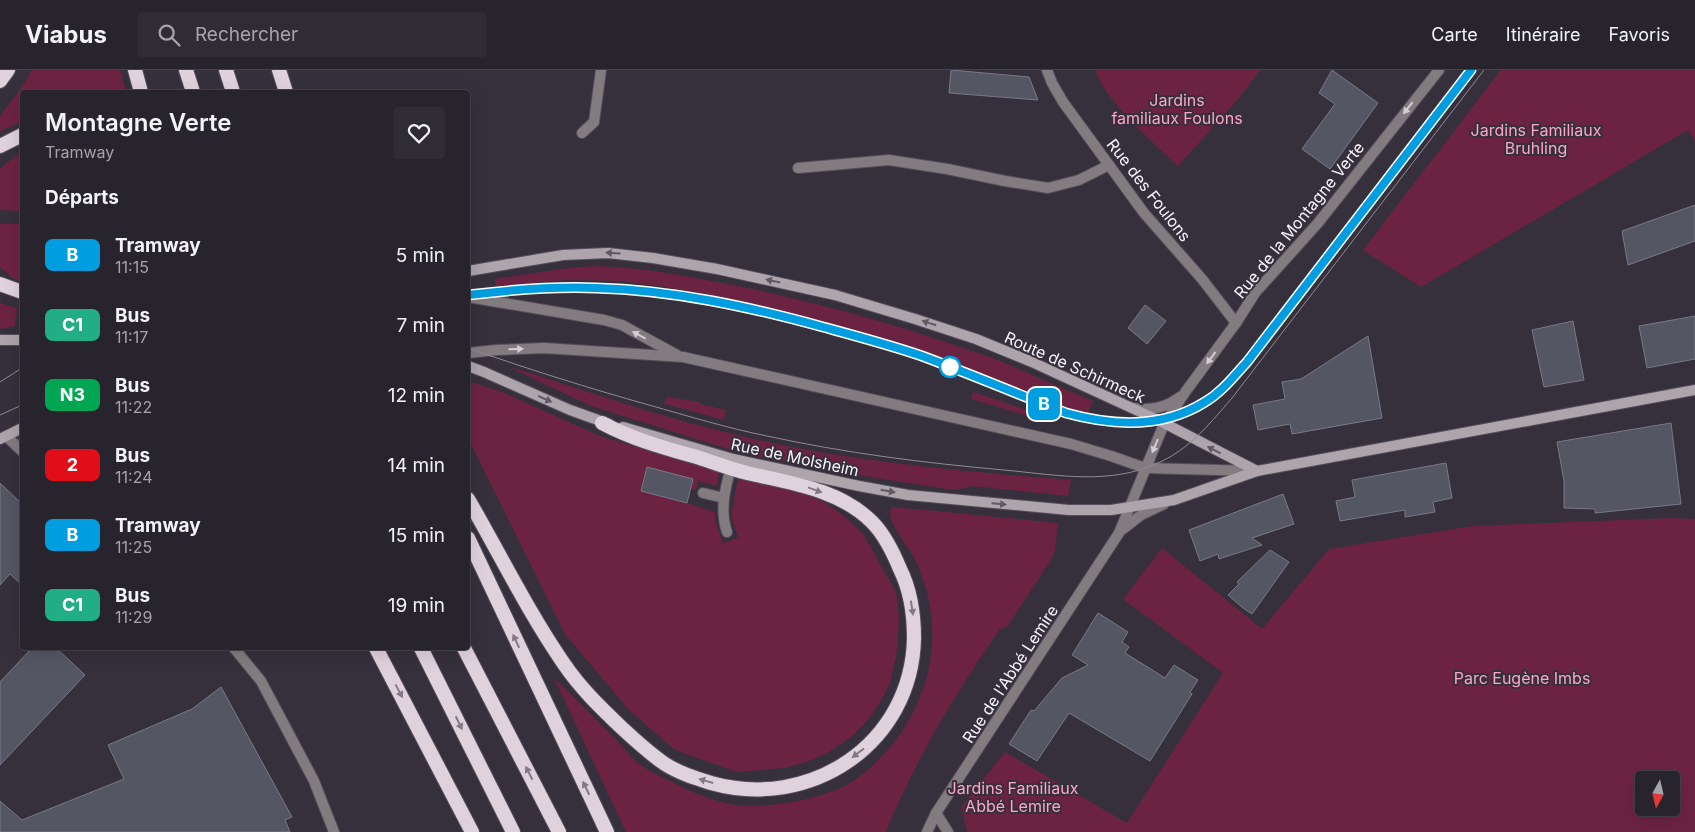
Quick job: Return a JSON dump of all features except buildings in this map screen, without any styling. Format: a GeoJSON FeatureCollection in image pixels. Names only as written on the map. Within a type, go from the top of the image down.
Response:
{"type":"FeatureCollection","features":[{"type":"Feature","properties":{"kind":"highway"},"geometry":{"type":"LineString","coordinates":[[0,81],[8,70]]}},
{"type":"Feature","properties":{"kind":"highway"},"geometry":{"type":"LineString","coordinates":[[135,70],[140,90]]}},
{"type":"Feature","properties":{"kind":"highway"},"geometry":{"type":"LineString","coordinates":[[186,70],[192,90]]}},
{"type":"Feature","properties":{"kind":"highway"},"geometry":{"type":"LineString","coordinates":[[226,70],[232,90]]}},
{"type":"Feature","properties":{"kind":"highway"},"geometry":{"type":"LineString","coordinates":[[279,70],[285,90]]}},
{"type":"Feature","properties":{"kind":"highway"},"geometry":{"type":"LineString","coordinates":[[0,146],[20,136]]}},
{"type":"Feature","properties":{"kind":"highway"},"geometry":{"type":"LineString","coordinates":[[0,284],[20,291]]}},
{"type":"Feature","properties":{"kind":"highway"},"geometry":{"type":"LineString","coordinates":[[470,503],[565,666],[596,704],[635,740],[666,764],[694,778],[726,787],[755,790],[773,789],[804,783],[837,769],[866,747],[882,730],[894,713],[905,691],[910,673],[913,656],[913,610],[906,581],[888,543],[873,523],[858,511],[840,500],[812,488],[634,438],[602,423]]}},
{"type":"Feature","properties":{"kind":"highway"},"geometry":{"type":"LineString","coordinates":[[470,542],[607,832]]}},
{"type":"Feature","properties":{"kind":"highway"},"geometry":{"type":"LineString","coordinates":[[377,650],[472,832]]}},
{"type":"Feature","properties":{"kind":"highway"},"geometry":{"type":"LineString","coordinates":[[422,650],[513,832]]}},
{"type":"Feature","properties":{"kind":"highway"},"geometry":{"type":"LineString","coordinates":[[465,650],[559,832]]}},
{"type":"Feature","properties":{"kind":"main road","name":"Route de Schirmeck"},"geometry":{"type":"LineString","coordinates":[[470,271],[490,266],[576,254],[608,253],[632,255],[717,269],[826,293],[976,339],[1032,362],[1164,424],[1257,471]]}},
{"type":"Feature","properties":{"kind":"main road"},"geometry":{"type":"LineString","coordinates":[[0,340],[20,340]]}},
{"type":"Feature","properties":{"kind":"main road"},"geometry":{"type":"LineString","coordinates":[[470,367],[602,423]]}},
{"type":"Feature","properties":{"kind":"main road"},"geometry":{"type":"LineString","coordinates":[[1130,508],[1174,500],[1257,471],[1695,390]]}},
{"type":"Feature","properties":{"kind":"main road"},"geometry":{"type":"LineString","coordinates":[[2,435],[20,429]]}},
{"type":"Feature","properties":{"kind":"main road","name":"Rue de Molsheim"},"geometry":{"type":"LineString","coordinates":[[732,464],[908,495],[1069,510],[1130,508]]}},
{"type":"Feature","properties":{"kind":"street"},"geometry":{"type":"LineString","coordinates":[[582,133],[594,122],[601,70]]}},
{"type":"Feature","properties":{"kind":"street","name":"Rue des Foulons"},"geometry":{"type":"LineString","coordinates":[[1047,70],[1063,102],[1144,213],[1208,286],[1236,323]]}},
{"type":"Feature","properties":{"kind":"street","name":"Rue de la Montagne Verte"},"geometry":{"type":"LineString","coordinates":[[1130,508],[1164,424],[1236,323],[1255,293],[1318,223],[1438,70]]}},
{"type":"Feature","properties":{"kind":"street"},"geometry":{"type":"LineString","coordinates":[[798,168],[888,160],[1048,188],[1080,180],[1109,165]]}},
{"type":"Feature","properties":{"kind":"street"},"geometry":{"type":"LineString","coordinates":[[470,297],[604,320],[622,326],[683,357]]}},
{"type":"Feature","properties":{"kind":"street"},"geometry":{"type":"LineString","coordinates":[[470,353],[544,348],[683,357],[1071,444],[1145,468],[1257,471]]}},
{"type":"Feature","properties":{"kind":"street","name":"Rue de la Montagne Verte"},"geometry":{"type":"LineString","coordinates":[[1125,406],[1146,409],[1164,406],[1172,403],[1186,392]]}},
{"type":"Feature","properties":{"kind":"street"},"geometry":{"type":"LineString","coordinates":[[2,435],[20,449]]}},
{"type":"Feature","properties":{"kind":"street"},"geometry":{"type":"LineString","coordinates":[[727,532],[722,520],[724,498],[732,464]]}},
{"type":"Feature","properties":{"kind":"street"},"geometry":{"type":"LineString","coordinates":[[703,493],[724,498]]}},
{"type":"Feature","properties":{"kind":"street","name":"Rue de l'Abbé Lemire"},"geometry":{"type":"LineString","coordinates":[[1119,533],[1141,515],[1174,500]]}},
{"type":"Feature","properties":{"kind":"street","name":"Rue de l'Abbé Lemire"},"geometry":{"type":"LineString","coordinates":[[927,832],[936,813],[1119,533],[1130,508]]}},
{"type":"Feature","properties":{"kind":"street"},"geometry":{"type":"LineString","coordinates":[[236,650],[261,681],[314,781],[334,832]]}},
{"type":"Feature","properties":{"kind":"street"},"geometry":{"type":"LineString","coordinates":[[936,813],[948,832]]}},
{"type":"Feature","properties":{"kind":"green space"},"geometry":{"type":"Polygon","coordinates":[[[32,70],[120,70],[125,90],[20,90],[20,123],[0,131],[0,116],[32,70]]]}},
{"type":"Feature","properties":{"kind":"green space","name":"Jardins familiaux Foulons"},"geometry":{"type":"Polygon","coordinates":[[[1096,70],[1260,70],[1239,98],[1178,166],[1118,107],[1100,81],[1096,70]]]}},
{"type":"Feature","properties":{"kind":"green space","name":"Jardins Familiaux Bruhling"},"geometry":{"type":"Polygon","coordinates":[[[1501,70],[1695,70],[1695,141],[1688,130],[1421,287],[1363,250],[1501,70]]]}},
{"type":"Feature","properties":{"kind":"green space"},"geometry":{"type":"Polygon","coordinates":[[[20,154],[20,211],[0,210],[0,169],[20,154]]]}},
{"type":"Feature","properties":{"kind":"green space"},"geometry":{"type":"Polygon","coordinates":[[[0,224],[20,224],[20,281],[11,277],[0,267],[0,224]]]}},
{"type":"Feature","properties":{"kind":"green space"},"geometry":{"type":"Polygon","coordinates":[[[594,266],[630,268],[681,275],[766,292],[832,308],[931,337],[995,359],[1093,401],[1088,414],[1078,412],[921,350],[859,331],[770,308],[660,286],[619,281],[569,280],[496,286],[495,279],[594,266]]]}},
{"type":"Feature","properties":{"kind":"green space"},"geometry":{"type":"Polygon","coordinates":[[[0,303],[17,308],[15,326],[0,329],[0,303]]]}},
{"type":"Feature","properties":{"kind":"green space"},"geometry":{"type":"Polygon","coordinates":[[[514,368],[684,421],[782,445],[823,453],[905,464],[1071,480],[1068,496],[972,486],[957,490],[947,489],[845,473],[741,453],[591,406],[514,368]]]}},
{"type":"Feature","properties":{"kind":"green space"},"geometry":{"type":"Polygon","coordinates":[[[470,382],[502,392],[600,436],[719,472],[717,486],[698,481],[696,490],[690,489],[687,503],[715,512],[715,520],[723,543],[738,538],[731,515],[737,483],[740,478],[747,478],[806,493],[826,503],[844,516],[864,535],[896,592],[899,618],[896,657],[890,683],[867,721],[851,737],[829,752],[807,762],[784,768],[737,772],[675,750],[629,710],[565,634],[470,442],[470,382]]]}},
{"type":"Feature","properties":{"kind":"green space"},"geometry":{"type":"Polygon","coordinates":[[[973,392],[1046,416],[1045,421],[971,399],[973,392]]]}},
{"type":"Feature","properties":{"kind":"green space"},"geometry":{"type":"Polygon","coordinates":[[[667,397],[700,402],[700,404],[726,410],[724,420],[665,404],[667,397]]]}},
{"type":"Feature","properties":{"kind":"green space"},"geometry":{"type":"Polygon","coordinates":[[[893,507],[1058,523],[1055,550],[1052,558],[1007,627],[1000,629],[952,702],[923,753],[886,832],[626,832],[554,678],[639,764],[703,796],[736,805],[779,804],[813,798],[842,787],[869,769],[896,739],[917,705],[929,666],[932,646],[932,624],[927,592],[913,555],[892,522],[890,509],[893,507]]]}},
{"type":"Feature","properties":{"kind":"green space","name":"Parc Eugène Imbs"},"geometry":{"type":"Polygon","coordinates":[[[1671,518],[1695,519],[1695,832],[967,832],[961,807],[1005,752],[1127,823],[1223,673],[1123,599],[1162,548],[1262,629],[1329,549],[1473,526],[1671,518]]]}},
{"type":"Feature","properties":{"kind":"tram line"},"geometry":{"type":"LineString","coordinates":[[470,295],[532,289],[580,288],[632,290],[704,300],[851,334],[896,348],[955,368],[1066,413],[1112,422],[1154,421],[1194,408],[1231,380],[1471,70]]}},
{"type":"Feature","properties":{"kind":"tram line","name":"B"},"geometry":{"type":"LineString","coordinates":[[470,295],[537,288],[596,288],[625,289],[688,297],[806,322],[889,346],[963,372],[1066,413],[1120,423],[1160,421],[1206,402],[1222,389],[1247,362],[1471,70]]}},
{"type":"Feature","properties":{"kind":"tram line"},"geometry":{"type":"LineString","coordinates":[[470,349],[626,399],[722,426],[796,442],[915,461],[1057,475],[1093,477],[1128,473],[1172,456],[1194,439],[1213,420],[1232,398],[1484,70]]}},
{"type":"Feature","properties":{"kind":"tram line"},"geometry":{"type":"LineString","coordinates":[[0,382],[20,369]]}},
{"type":"Feature","properties":{"kind":"tram line"},"geometry":{"type":"LineString","coordinates":[[0,415],[20,406]]}},
{"type":"Feature","properties":{"kind":"park label","name":"Jardins Familiaux Abbé Lemire"},"geometry":{"type":"Point","coordinates":[1013,797]}}]}
